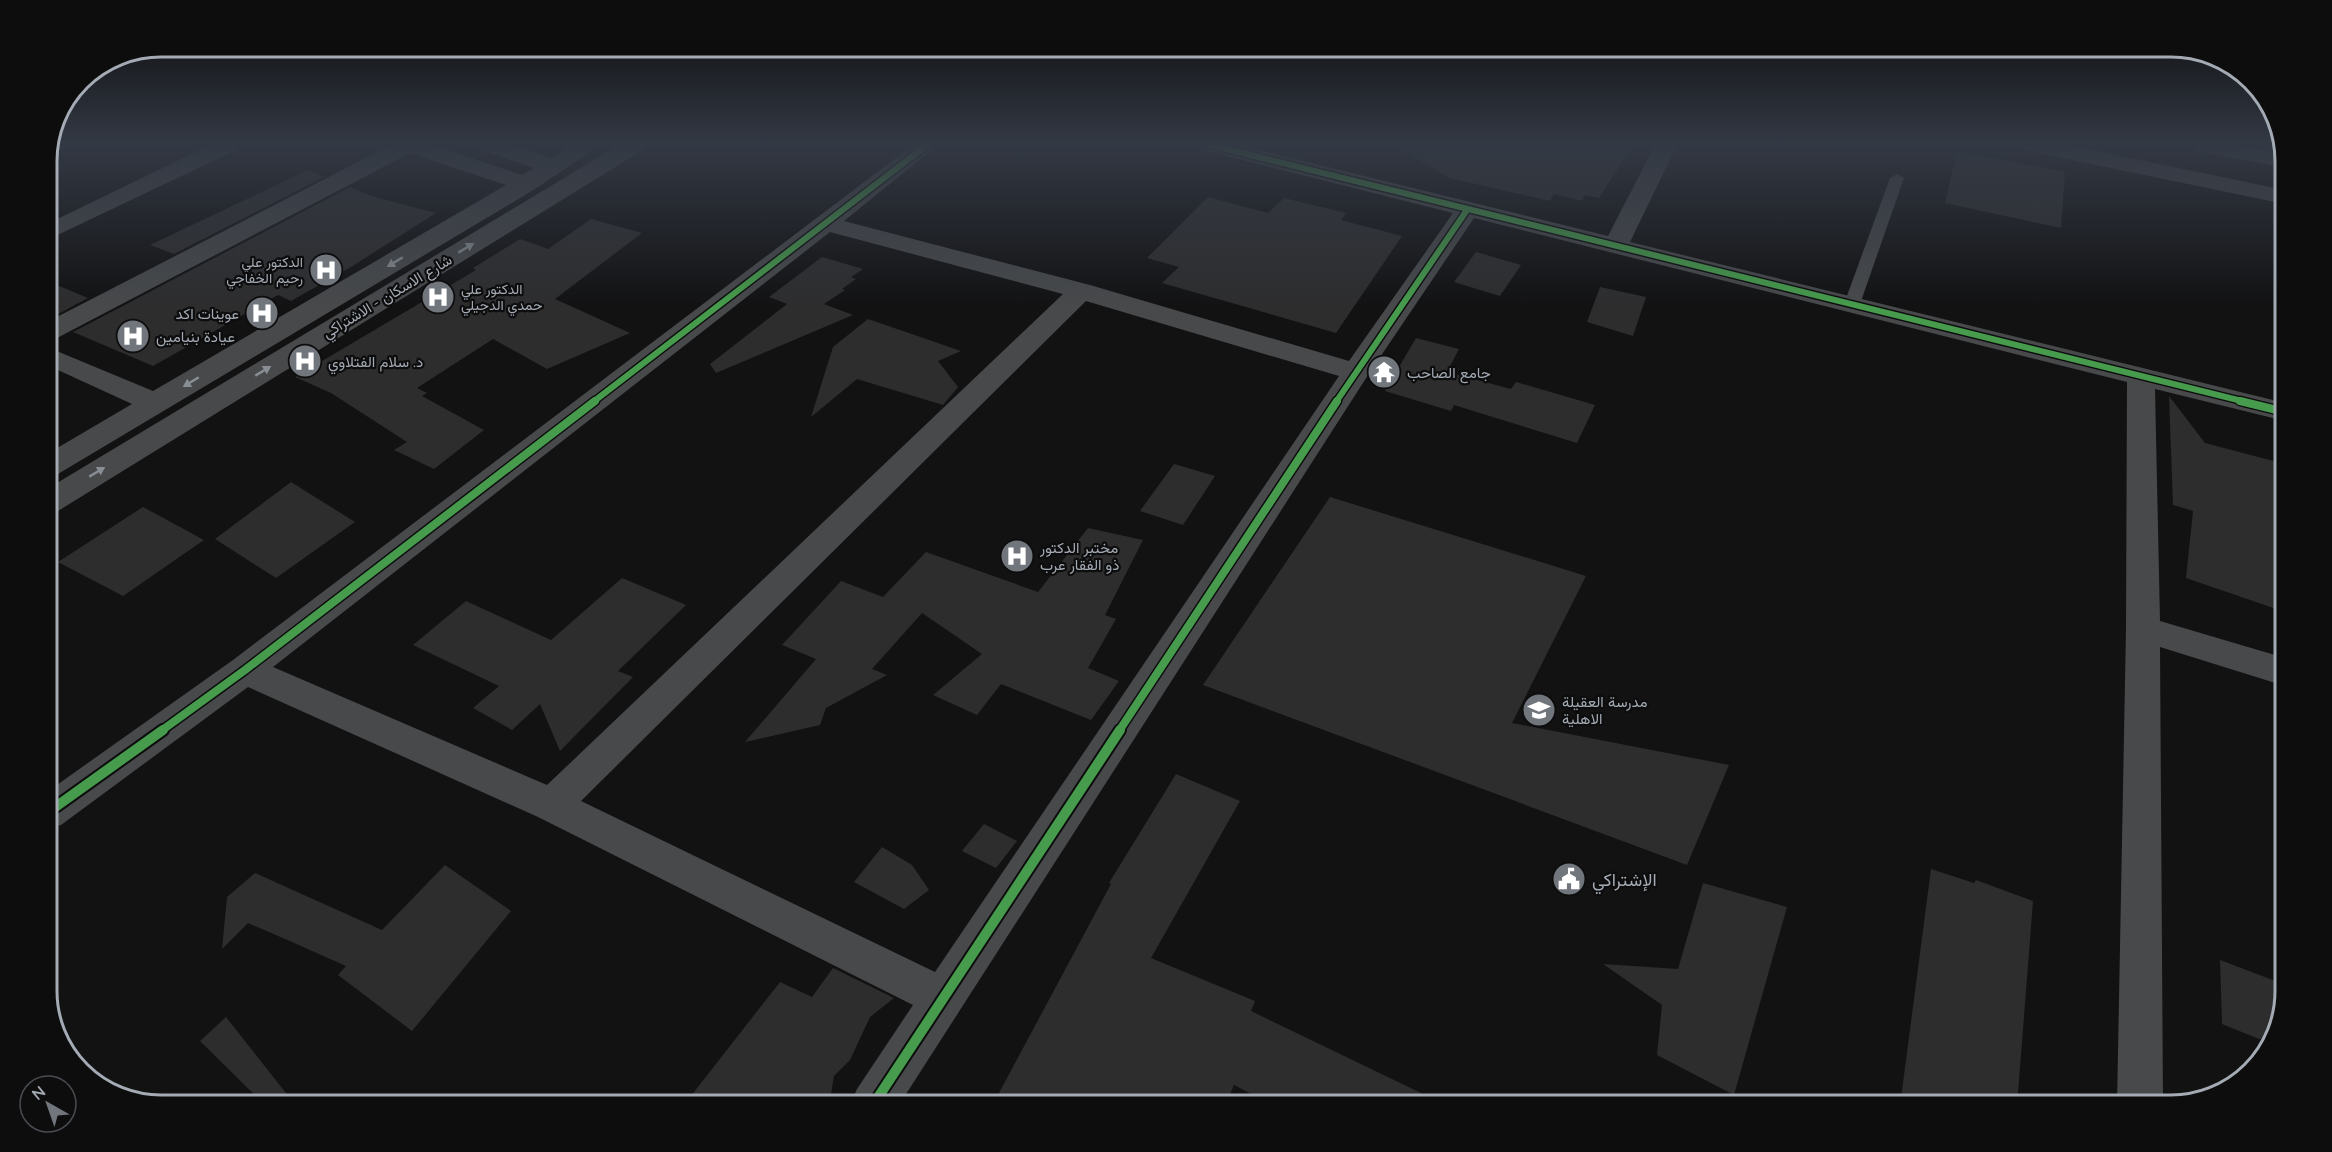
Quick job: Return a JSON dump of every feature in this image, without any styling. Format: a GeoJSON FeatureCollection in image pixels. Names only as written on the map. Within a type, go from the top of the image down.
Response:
{"type":"FeatureCollection","features":[{"type":"Feature","properties":{"kind":"street"},"geometry":{"type":"LineString","coordinates":[[57,228],[117,199]]}},
{"type":"Feature","properties":{"kind":"street"},"geometry":{"type":"LineString","coordinates":[[57,327],[305,199]]}},
{"type":"Feature","properties":{"kind":"street","name":"شارع الاسكان - الاشتراكي"},"geometry":{"type":"LineString","coordinates":[[57,461],[500,199]]}},
{"type":"Feature","properties":{"kind":"street","name":"شارع الاسكان - الاشتراكي"},"geometry":{"type":"LineString","coordinates":[[57,497],[547,199]]}},
{"type":"Feature","properties":{"kind":"street"},"geometry":{"type":"LineString","coordinates":[[57,806],[245,670],[857,199]]}},
{"type":"Feature","properties":{"kind":"street"},"geometry":{"type":"LineString","coordinates":[[1423,199],[2275,410]]}},
{"type":"Feature","properties":{"kind":"street"},"geometry":{"type":"LineString","coordinates":[[1616,246],[1639,199]]}},
{"type":"Feature","properties":{"kind":"street"},"geometry":{"type":"LineString","coordinates":[[880,1095],[1356,372],[1467,210]]}},
{"type":"Feature","properties":{"kind":"street"},"geometry":{"type":"LineString","coordinates":[[825,223],[1081,291],[1356,372]]}},
{"type":"Feature","properties":{"kind":"street"},"geometry":{"type":"LineString","coordinates":[[552,805],[1081,291]]}},
{"type":"Feature","properties":{"kind":"street"},"geometry":{"type":"LineString","coordinates":[[57,359],[155,403]]}},
{"type":"Feature","properties":{"kind":"street"},"geometry":{"type":"LineString","coordinates":[[2140,1095],[2143,629],[2141,376]]}},
{"type":"Feature","properties":{"kind":"street"},"geometry":{"type":"LineString","coordinates":[[2143,629],[2275,669]]}},
{"type":"Feature","properties":{"kind":"street"},"geometry":{"type":"LineString","coordinates":[[245,670],[552,805],[943,998]]}},
{"type":"Feature","properties":{"kind":"lane"},"geometry":{"type":"LineString","coordinates":[[1852,304],[1890,199]]}},
{"type":"Feature","properties":{"kind":"building"},"geometry":{"type":"Polygon","coordinates":[[[247,199],[282,199],[174,254],[150,245],[247,199]]]}},
{"type":"Feature","properties":{"kind":"building"},"geometry":{"type":"Polygon","coordinates":[[[328,199],[382,199],[436,213],[351,267],[291,301],[278,295],[153,366],[73,332],[328,199]]]}},
{"type":"Feature","properties":{"kind":"building"},"geometry":{"type":"Polygon","coordinates":[[[1206,199],[1215,199],[1268,213],[1283,199],[1287,199],[1346,213],[1341,220],[1402,236],[1336,333],[1162,283],[1179,267],[1147,258],[1206,199]]]}},
{"type":"Feature","properties":{"kind":"building"},"geometry":{"type":"Polygon","coordinates":[[[1946,199],[2063,199],[2061,228],[1945,203],[1946,199]]]}},
{"type":"Feature","properties":{"kind":"building"},"geometry":{"type":"Polygon","coordinates":[[[591,219],[642,233],[555,299],[630,333],[547,369],[493,339],[417,388],[427,393],[422,396],[484,430],[434,469],[394,450],[407,442],[331,393],[295,377],[476,270],[473,268],[520,239],[548,249],[591,219]]]}},
{"type":"Feature","properties":{"kind":"building"},"geometry":{"type":"Polygon","coordinates":[[[1476,252],[1521,265],[1500,296],[1454,282],[1476,252]]]}},
{"type":"Feature","properties":{"kind":"building"},"geometry":{"type":"Polygon","coordinates":[[[822,257],[863,269],[851,277],[856,279],[842,289],[845,290],[824,304],[853,315],[716,373],[710,364],[787,304],[769,297],[822,257]]]}},
{"type":"Feature","properties":{"kind":"building"},"geometry":{"type":"Polygon","coordinates":[[[57,285],[88,298],[57,315],[57,285]]]}},
{"type":"Feature","properties":{"kind":"building"},"geometry":{"type":"Polygon","coordinates":[[[1600,287],[1646,297],[1633,336],[1587,322],[1600,287]]]}},
{"type":"Feature","properties":{"kind":"building"},"geometry":{"type":"Polygon","coordinates":[[[868,319],[961,351],[938,361],[958,387],[943,405],[857,379],[811,417],[833,347],[868,319]]]}},
{"type":"Feature","properties":{"kind":"building"},"geometry":{"type":"Polygon","coordinates":[[[1416,338],[1459,349],[1447,372],[1511,389],[1516,382],[1595,405],[1577,443],[1454,405],[1451,411],[1385,391],[1416,338]]]}},
{"type":"Feature","properties":{"kind":"building"},"geometry":{"type":"Polygon","coordinates":[[[2169,396],[2205,443],[2275,461],[2275,609],[2186,578],[2193,511],[2173,505],[2169,396]]]}},
{"type":"Feature","properties":{"kind":"building"},"geometry":{"type":"Polygon","coordinates":[[[1174,464],[1215,476],[1183,525],[1140,511],[1174,464]]]}},
{"type":"Feature","properties":{"kind":"building"},"geometry":{"type":"Polygon","coordinates":[[[291,482],[355,522],[276,578],[215,539],[291,482]]]}},
{"type":"Feature","properties":{"kind":"building"},"geometry":{"type":"Polygon","coordinates":[[[1330,497],[1586,576],[1512,723],[1729,765],[1687,865],[1203,685],[1330,497]]]}},
{"type":"Feature","properties":{"kind":"building"},"geometry":{"type":"Polygon","coordinates":[[[143,507],[204,540],[123,596],[58,562],[143,507]]]}},
{"type":"Feature","properties":{"kind":"building"},"geometry":{"type":"Polygon","coordinates":[[[1088,528],[1143,540],[1105,615],[1116,619],[1088,668],[1119,681],[1091,720],[1001,684],[977,715],[933,695],[982,654],[922,613],[872,669],[887,675],[826,708],[820,725],[745,742],[816,659],[782,645],[841,581],[883,597],[926,552],[1038,592],[1088,528]]]}},
{"type":"Feature","properties":{"kind":"building"},"geometry":{"type":"Polygon","coordinates":[[[622,578],[686,605],[618,671],[633,677],[560,751],[540,704],[512,730],[473,708],[499,686],[413,645],[466,601],[551,640],[622,578]]]}},
{"type":"Feature","properties":{"kind":"building"},"geometry":{"type":"Polygon","coordinates":[[[1176,774],[1240,801],[1151,958],[1255,1001],[1251,1011],[1425,1095],[1253,1095],[1234,1085],[1230,1095],[998,1095],[1111,884],[1109,883],[1176,774]]]}},
{"type":"Feature","properties":{"kind":"building"},"geometry":{"type":"Polygon","coordinates":[[[984,824],[1017,841],[996,868],[962,851],[984,824]]]}},
{"type":"Feature","properties":{"kind":"building"},"geometry":{"type":"Polygon","coordinates":[[[882,847],[912,865],[929,890],[904,909],[854,882],[882,847]]]}},
{"type":"Feature","properties":{"kind":"building"},"geometry":{"type":"Polygon","coordinates":[[[445,865],[511,911],[412,1031],[338,975],[346,966],[248,923],[222,949],[227,897],[255,873],[382,930],[445,865]]]}},
{"type":"Feature","properties":{"kind":"building"},"geometry":{"type":"Polygon","coordinates":[[[1931,869],[1974,883],[1976,880],[2033,901],[2018,1095],[1901,1095],[1931,869]]]}},
{"type":"Feature","properties":{"kind":"building"},"geometry":{"type":"Polygon","coordinates":[[[1703,883],[1787,907],[1734,1095],[1657,1055],[1662,1005],[1603,964],[1678,969],[1703,883]]]}},
{"type":"Feature","properties":{"kind":"building"},"geometry":{"type":"Polygon","coordinates":[[[2220,960],[2275,981],[2274,1005],[2263,1039],[2222,1024],[2220,960]]]}},
{"type":"Feature","properties":{"kind":"building"},"geometry":{"type":"Polygon","coordinates":[[[833,968],[894,998],[870,1017],[850,1060],[834,1076],[831,1095],[692,1095],[780,982],[812,997],[833,968]]]}},
{"type":"Feature","properties":{"kind":"building"},"geometry":{"type":"Polygon","coordinates":[[[226,1017],[287,1095],[255,1095],[200,1041],[226,1017]]]}},
{"type":"Feature","properties":{"kind":"cycle path"},"geometry":{"type":"LineString","coordinates":[[57,806],[245,670],[857,199]]}},
{"type":"Feature","properties":{"kind":"cycle path"},"geometry":{"type":"LineString","coordinates":[[1426,199],[2275,410]]}},
{"type":"Feature","properties":{"kind":"cycle path"},"geometry":{"type":"LineString","coordinates":[[880,1095],[1356,372],[1467,210]]}},
{"type":"Feature","properties":{"kind":"place","name":"الدكتور علي رحيم الخفاجي"},"geometry":{"type":"Point","coordinates":[326,270]}},
{"type":"Feature","properties":{"kind":"place","name":"الدكتور علي حمدي الدجيلي"},"geometry":{"type":"Point","coordinates":[438,297]}},
{"type":"Feature","properties":{"kind":"place","name":"عوينات اكد"},"geometry":{"type":"Point","coordinates":[262,313]}},
{"type":"Feature","properties":{"kind":"place","name":"عيادة بنيامين"},"geometry":{"type":"Point","coordinates":[133,336]}},
{"type":"Feature","properties":{"kind":"place","name":"د. سلام الفتلاوي"},"geometry":{"type":"Point","coordinates":[305,361]}},
{"type":"Feature","properties":{"kind":"place","name":"جامع الصاحب"},"geometry":{"type":"Point","coordinates":[1384,372]}},
{"type":"Feature","properties":{"kind":"place","name":"مختبر الدكتور ذو الفقار عرب"},"geometry":{"type":"Point","coordinates":[1017,556]}},
{"type":"Feature","properties":{"kind":"place","name":"مدرسة العقيلة الاهلية"},"geometry":{"type":"Point","coordinates":[1539,710]}},
{"type":"Feature","properties":{"kind":"place","name":"الإشتراكي"},"geometry":{"type":"Point","coordinates":[1569,879]}}]}
